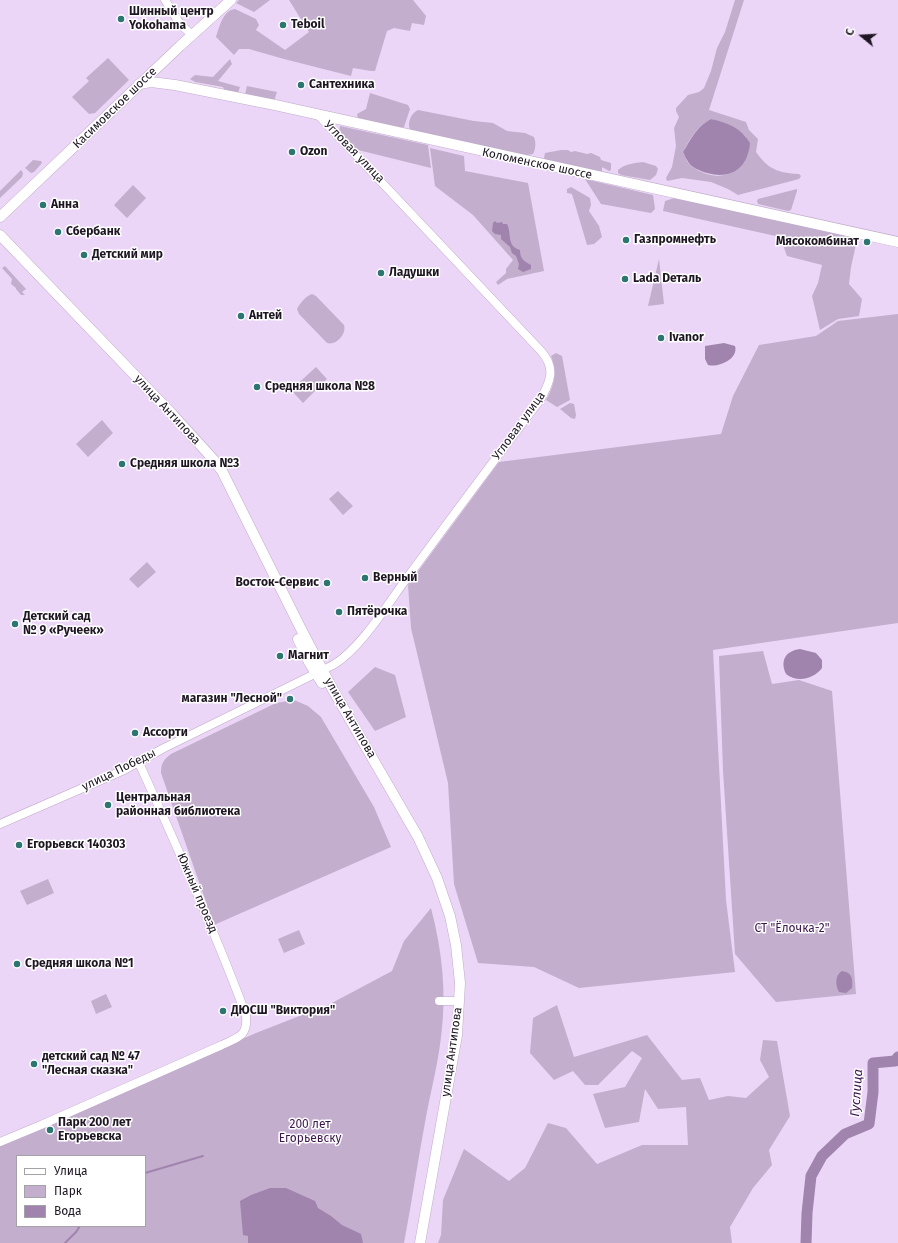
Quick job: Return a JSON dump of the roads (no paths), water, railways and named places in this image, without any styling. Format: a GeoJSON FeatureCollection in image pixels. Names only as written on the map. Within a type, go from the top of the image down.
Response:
{"type":"FeatureCollection","features":[{"type":"Feature","properties":{"kind":"main road","name":"Касимовское шоссе"},"geometry":{"type":"LineString","coordinates":[[139,81],[150,74],[168,57],[222,0]]}},
{"type":"Feature","properties":{"kind":"main road","name":"Касимовское шоссе"},"geometry":{"type":"LineString","coordinates":[[0,217],[139,81],[156,60],[231,0]]}},
{"type":"Feature","properties":{"kind":"main road"},"geometry":{"type":"LineString","coordinates":[[167,83],[162,74],[162,70],[168,57]]}},
{"type":"Feature","properties":{"kind":"main road"},"geometry":{"type":"LineString","coordinates":[[150,74],[156,60]]}},
{"type":"Feature","properties":{"kind":"main road","name":"Коломенское шоссе"},"geometry":{"type":"LineString","coordinates":[[150,74],[157,75],[167,83]]}},
{"type":"Feature","properties":{"kind":"main road","name":"Коломенское шоссе"},"geometry":{"type":"LineString","coordinates":[[139,81],[167,83],[318,115],[898,242]]}},
{"type":"Feature","properties":{"kind":"main road","name":"Касимовское шоссе"},"geometry":{"type":"LineString","coordinates":[[0,208],[94,124]]}},
{"type":"Feature","properties":{"kind":"main road","name":"улица Антипова"},"geometry":{"type":"LineString","coordinates":[[0,235],[170,412],[220,468],[302,631],[319,672],[392,801],[430,876],[439,900],[449,942],[453,973],[453,1001],[446,1062],[413,1243]]}},
{"type":"Feature","properties":{"kind":"main road","name":"улица Антипова"},"geometry":{"type":"LineString","coordinates":[[0,244],[175,425],[217,474],[310,662],[319,672],[406,816],[425,850],[437,878],[446,902],[455,940],[460,983],[457,1036],[420,1243]]}},
{"type":"Feature","properties":{"kind":"street"},"geometry":{"type":"LineString","coordinates":[[165,0],[180,24],[190,33]]}},
{"type":"Feature","properties":{"kind":"street","name":"Угловая улица"},"geometry":{"type":"LineString","coordinates":[[318,115],[541,351],[548,360],[551,372],[548,383],[540,400],[472,488],[363,636],[347,655],[319,672]]}},
{"type":"Feature","properties":{"kind":"street","name":"улица Победы"},"geometry":{"type":"LineString","coordinates":[[0,824],[139,763],[171,745],[319,672]]}},
{"type":"Feature","properties":{"kind":"street","name":"Южный проезд"},"geometry":{"type":"LineString","coordinates":[[0,1142],[241,1036],[247,1025],[246,1016],[242,1005],[200,900],[139,763]]}},
{"type":"Feature","properties":{"kind":"street"},"geometry":{"type":"LineString","coordinates":[[439,1001],[453,1001]]}},
{"type":"Feature","properties":{"kind":"water"},"geometry":{"type":"Polygon","coordinates":[[[711,119],[733,126],[742,133],[750,143],[749,152],[746,159],[737,170],[731,173],[716,175],[699,170],[689,163],[683,152],[698,129],[711,119]]]}},
{"type":"Feature","properties":{"kind":"water"},"geometry":{"type":"Polygon","coordinates":[[[495,221],[497,223],[502,222],[503,224],[507,224],[513,246],[520,250],[521,257],[524,261],[531,265],[531,269],[523,272],[518,269],[519,264],[510,247],[501,239],[501,235],[495,234],[492,231],[493,223],[495,221]]]}},
{"type":"Feature","properties":{"kind":"water"},"geometry":{"type":"Polygon","coordinates":[[[724,343],[735,346],[734,355],[727,362],[722,364],[712,366],[708,365],[705,359],[705,346],[724,343]]]}},
{"type":"Feature","properties":{"kind":"water"},"geometry":{"type":"Polygon","coordinates":[[[800,649],[816,653],[822,660],[822,668],[815,675],[800,679],[790,677],[786,674],[784,669],[785,657],[787,654],[800,649]]]}},
{"type":"Feature","properties":{"kind":"water"},"geometry":{"type":"Polygon","coordinates":[[[842,971],[850,974],[852,979],[852,988],[846,993],[839,992],[837,986],[836,980],[842,971]]]}},
{"type":"Feature","properties":{"kind":"water"},"geometry":{"type":"Polygon","coordinates":[[[270,1188],[286,1188],[315,1201],[318,1208],[342,1225],[361,1234],[363,1243],[248,1243],[248,1236],[243,1235],[240,1201],[270,1188]]]}},
{"type":"Feature","properties":{"kind":"waterway","name":"Гуслица"},"geometry":{"type":"LineString","coordinates":[[806,1243],[807,1213],[811,1176],[822,1156],[845,1134],[869,1124],[873,1092],[873,1063],[895,1061],[898,1057]]}},
{"type":"Feature","properties":{"kind":"waterway"},"geometry":{"type":"LineString","coordinates":[[146,1173],[203,1156]]}},
{"type":"Feature","properties":{"kind":"waterway"},"geometry":{"type":"LineString","coordinates":[[65,1243],[79,1227]]}},
{"type":"Feature","properties":{"kind":"place","name":"Шинный центр Yokohama"},"geometry":{"type":"Point","coordinates":[121,19]}},
{"type":"Feature","properties":{"kind":"place","name":"Teboil"},"geometry":{"type":"Point","coordinates":[283,25]}},
{"type":"Feature","properties":{"kind":"place","name":"Сантехника"},"geometry":{"type":"Point","coordinates":[301,85]}},
{"type":"Feature","properties":{"kind":"place","name":"Ozon"},"geometry":{"type":"Point","coordinates":[292,152]}},
{"type":"Feature","properties":{"kind":"place","name":"Анна"},"geometry":{"type":"Point","coordinates":[43,205]}},
{"type":"Feature","properties":{"kind":"place","name":"Сбербанк"},"geometry":{"type":"Point","coordinates":[58,232]}},
{"type":"Feature","properties":{"kind":"place","name":"Газпромнефть"},"geometry":{"type":"Point","coordinates":[626,240]}},
{"type":"Feature","properties":{"kind":"place","name":"Мясокомбинат"},"geometry":{"type":"Point","coordinates":[867,242]}},
{"type":"Feature","properties":{"kind":"place","name":"Детский мир"},"geometry":{"type":"Point","coordinates":[84,255]}},
{"type":"Feature","properties":{"kind":"place","name":"Ладушки"},"geometry":{"type":"Point","coordinates":[381,273]}},
{"type":"Feature","properties":{"kind":"place","name":"Lada Dеталь"},"geometry":{"type":"Point","coordinates":[625,279]}},
{"type":"Feature","properties":{"kind":"place","name":"Антей"},"geometry":{"type":"Point","coordinates":[241,316]}},
{"type":"Feature","properties":{"kind":"place","name":"Ivanor"},"geometry":{"type":"Point","coordinates":[661,338]}},
{"type":"Feature","properties":{"kind":"place","name":"Средняя школа №8"},"geometry":{"type":"Point","coordinates":[257,387]}},
{"type":"Feature","properties":{"kind":"place","name":"Средняя школа №3"},"geometry":{"type":"Point","coordinates":[122,464]}},
{"type":"Feature","properties":{"kind":"place","name":"Верный"},"geometry":{"type":"Point","coordinates":[365,578]}},
{"type":"Feature","properties":{"kind":"place","name":"Восток-Сервис"},"geometry":{"type":"Point","coordinates":[327,583]}},
{"type":"Feature","properties":{"kind":"place","name":"Пятёрочка"},"geometry":{"type":"Point","coordinates":[339,612]}},
{"type":"Feature","properties":{"kind":"place","name":"Детский сад № 9 «Ручеек»"},"geometry":{"type":"Point","coordinates":[15,624]}},
{"type":"Feature","properties":{"kind":"place","name":"Магнит"},"geometry":{"type":"Point","coordinates":[280,656]}},
{"type":"Feature","properties":{"kind":"place","name":"магазин \"Лесной\""},"geometry":{"type":"Point","coordinates":[290,699]}},
{"type":"Feature","properties":{"kind":"place","name":"Ассорти"},"geometry":{"type":"Point","coordinates":[135,733]}},
{"type":"Feature","properties":{"kind":"place","name":"Центральная районная библиотека"},"geometry":{"type":"Point","coordinates":[108,805]}},
{"type":"Feature","properties":{"kind":"place","name":"Егорьевск 140303"},"geometry":{"type":"Point","coordinates":[19,845]}},
{"type":"Feature","properties":{"kind":"place","name":"Средняя школа №1"},"geometry":{"type":"Point","coordinates":[17,964]}},
{"type":"Feature","properties":{"kind":"place","name":"ДЮСШ \"Виктория\""},"geometry":{"type":"Point","coordinates":[223,1011]}},
{"type":"Feature","properties":{"kind":"place","name":"детский сад № 47 \"Лесная сказка\""},"geometry":{"type":"Point","coordinates":[34,1064]}},
{"type":"Feature","properties":{"kind":"place","name":"Парк 200 лет Егорьевска"},"geometry":{"type":"Point","coordinates":[50,1130]}},
{"type":"Feature","properties":{"kind":"park label","name":"СТ \"Ёлочка-2\""},"geometry":{"type":"Point","coordinates":[792,929]}},
{"type":"Feature","properties":{"kind":"park label","name":"200 лет Егорьевску"},"geometry":{"type":"Point","coordinates":[310,1132]}}]}
